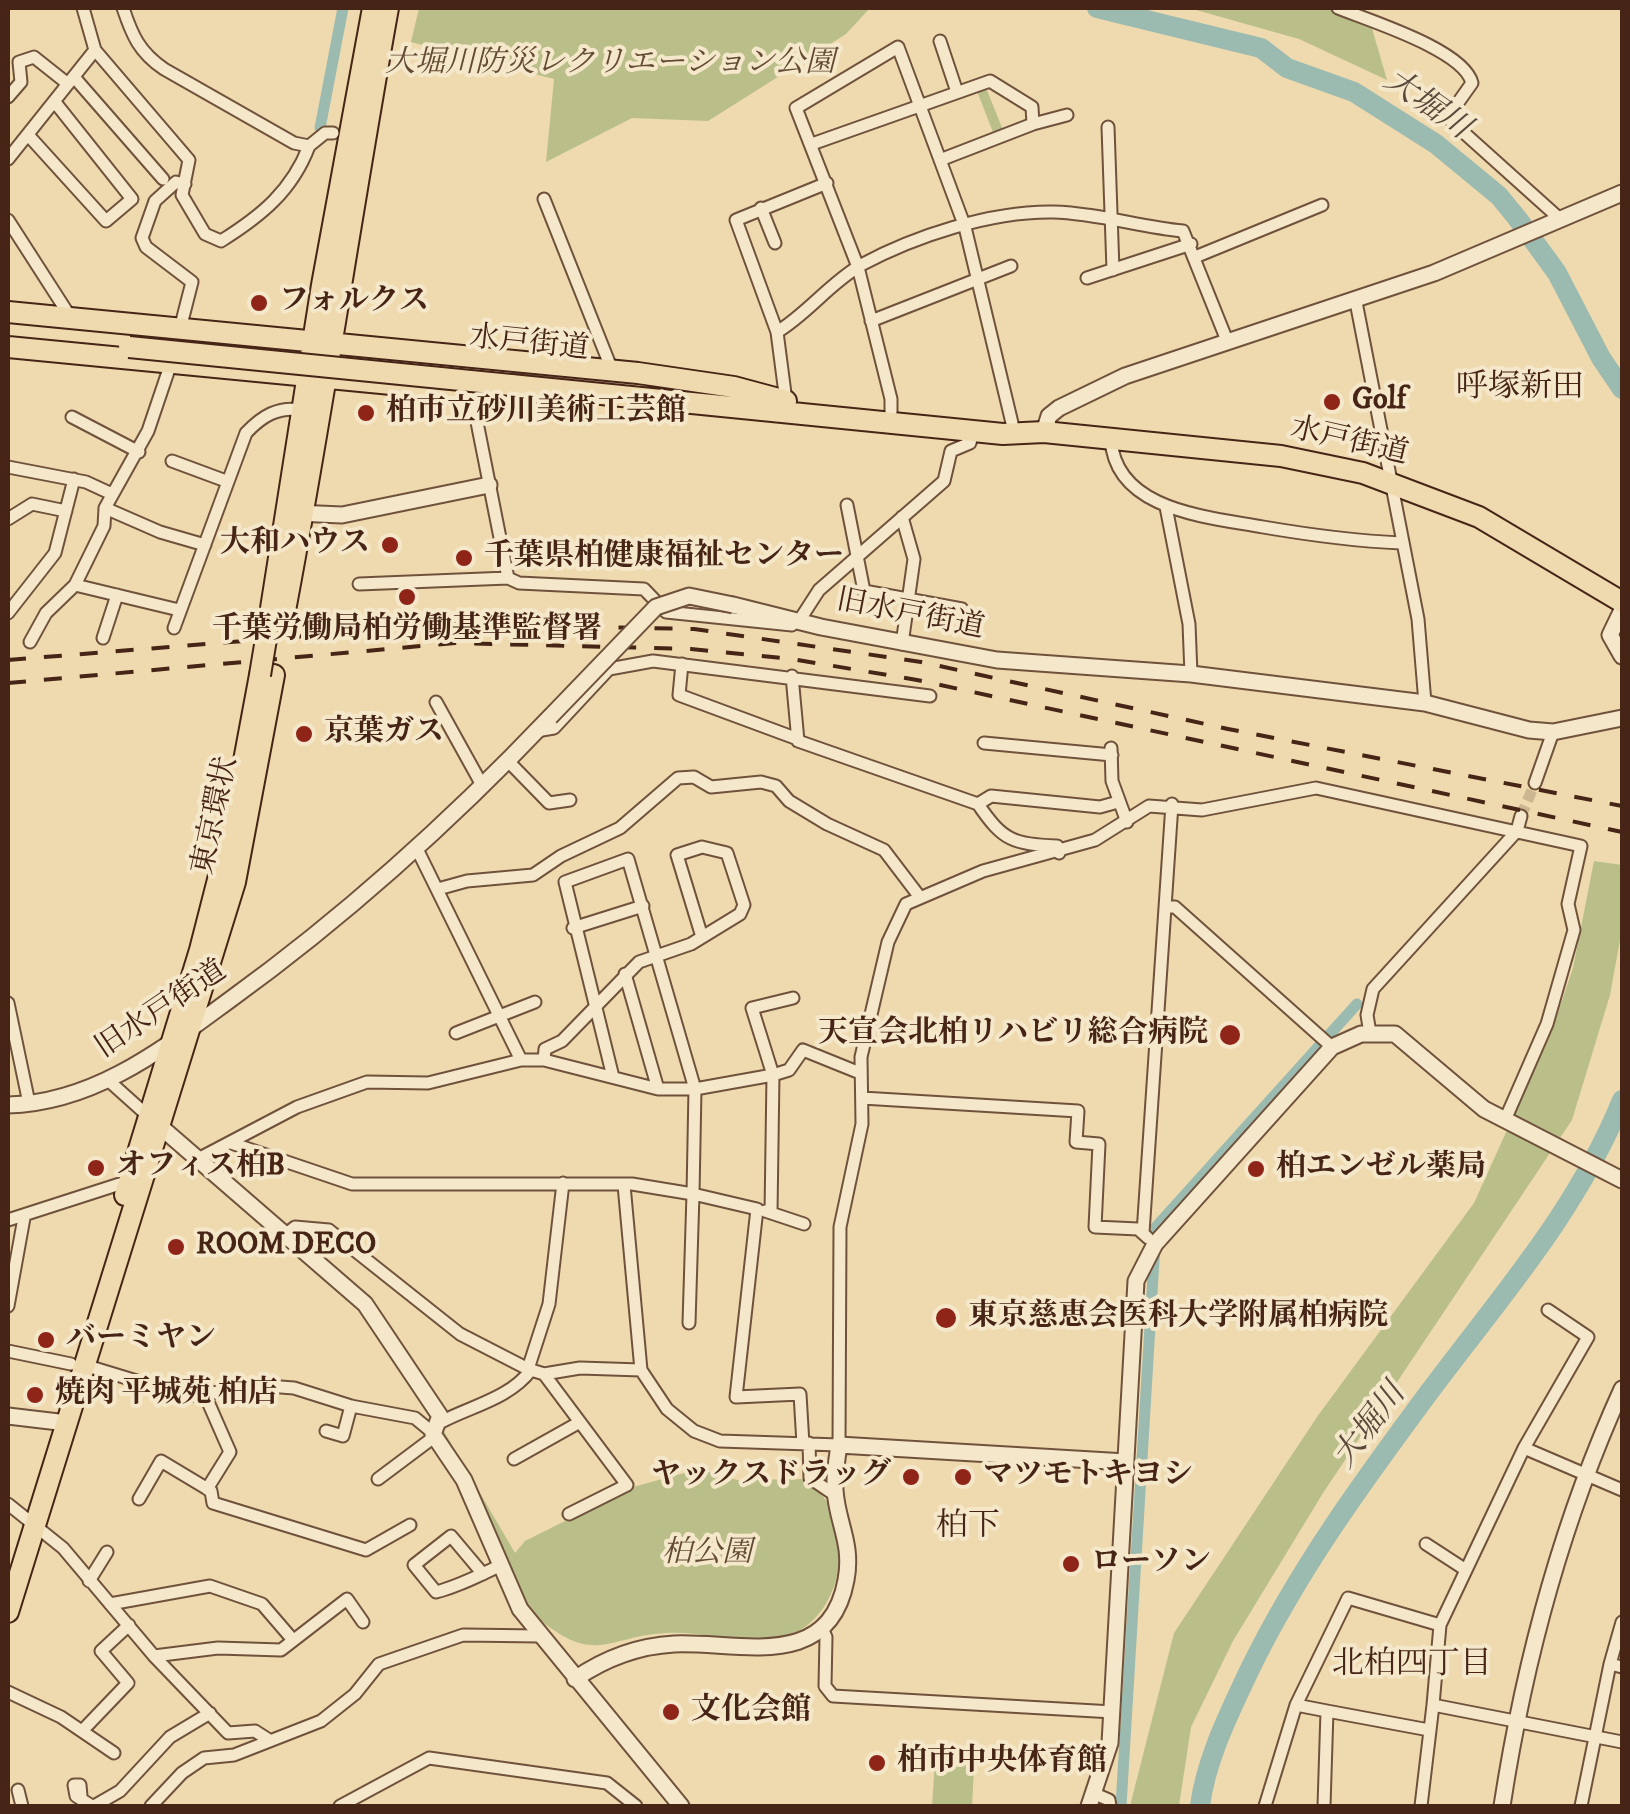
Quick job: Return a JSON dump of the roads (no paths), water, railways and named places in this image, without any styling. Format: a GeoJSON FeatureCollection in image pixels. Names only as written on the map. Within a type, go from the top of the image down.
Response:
{"type":"FeatureCollection","features":[{"type":"Feature","properties":{"kind":"highway","name":"東京環状"},"geometry":{"type":"LineString","coordinates":[[78,1364],[129,1181],[192,1028],[235,882],[318,376],[373,8]]}},
{"type":"Feature","properties":{"kind":"highway","name":"東京環状"},"geometry":{"type":"LineString","coordinates":[[323,343],[388,8]]}},
{"type":"Feature","properties":{"kind":"highway"},"geometry":{"type":"LineString","coordinates":[[8,312],[612,370],[734,387],[786,401]]}},
{"type":"Feature","properties":{"kind":"highway","name":"水戸街道"},"geometry":{"type":"LineString","coordinates":[[8,324],[130,342]]}},
{"type":"Feature","properties":{"kind":"highway","name":"水戸街道"},"geometry":{"type":"LineString","coordinates":[[8,336],[130,342],[786,401],[1012,423],[1044,432]]}},
{"type":"Feature","properties":{"kind":"highway"},"geometry":{"type":"LineString","coordinates":[[8,347],[718,415],[796,419],[822,415]]}},
{"type":"Feature","properties":{"kind":"highway","name":"東京環状"},"geometry":{"type":"LineString","coordinates":[[296,513],[302,410],[318,376]]}},
{"type":"Feature","properties":{"kind":"highway","name":"水戸街道"},"geometry":{"type":"LineString","coordinates":[[511,379],[973,431],[1044,432],[1281,456],[1390,480],[1479,517],[1563,565],[1621,612]]}},
{"type":"Feature","properties":{"kind":"highway","name":"東京環状"},"geometry":{"type":"LineString","coordinates":[[8,1568],[22,1515],[60,1422],[154,1121],[267,675]]}},
{"type":"Feature","properties":{"kind":"highway","name":"東京環状"},"geometry":{"type":"LineString","coordinates":[[8,1612],[22,1515]]}},
{"type":"Feature","properties":{"kind":"street"},"geometry":{"type":"LineString","coordinates":[[84,8],[96,50],[189,160],[182,195],[205,234],[221,242],[271,208],[304,161],[309,146],[324,133],[333,133]]}},
{"type":"Feature","properties":{"kind":"street"},"geometry":{"type":"LineString","coordinates":[[123,8],[133,39],[146,56],[262,127],[309,146]]}},
{"type":"Feature","properties":{"kind":"street"},"geometry":{"type":"LineString","coordinates":[[1338,8],[1452,58],[1470,74],[1472,83],[1450,114],[1452,122],[1557,220]]}},
{"type":"Feature","properties":{"kind":"street"},"geometry":{"type":"LineString","coordinates":[[940,42],[957,92]]}},
{"type":"Feature","properties":{"kind":"street"},"geometry":{"type":"LineString","coordinates":[[890,412],[858,267],[796,108],[898,47],[965,227],[1012,423]]}},
{"type":"Feature","properties":{"kind":"street"},"geometry":{"type":"LineString","coordinates":[[8,159],[96,50]]}},
{"type":"Feature","properties":{"kind":"street"},"geometry":{"type":"LineString","coordinates":[[8,97],[20,82],[19,62],[34,57],[71,80],[162,179]]}},
{"type":"Feature","properties":{"kind":"street"},"geometry":{"type":"LineString","coordinates":[[812,144],[990,81],[1032,107],[1033,124]]}},
{"type":"Feature","properties":{"kind":"street"},"geometry":{"type":"LineString","coordinates":[[29,136],[106,221],[132,199],[54,102]]}},
{"type":"Feature","properties":{"kind":"street"},"geometry":{"type":"LineString","coordinates":[[940,160],[1066,115]]}},
{"type":"Feature","properties":{"kind":"street"},"geometry":{"type":"LineString","coordinates":[[1108,128],[1113,270]]}},
{"type":"Feature","properties":{"kind":"street"},"geometry":{"type":"LineString","coordinates":[[180,329],[192,282],[146,246],[142,238],[154,202],[176,182],[185,184]]}},
{"type":"Feature","properties":{"kind":"street"},"geometry":{"type":"LineString","coordinates":[[786,401],[776,332],[736,220],[827,183]]}},
{"type":"Feature","properties":{"kind":"street"},"geometry":{"type":"LineString","coordinates":[[1044,432],[1049,416],[1125,376],[1356,302],[1622,194]]}},
{"type":"Feature","properties":{"kind":"street"},"geometry":{"type":"LineString","coordinates":[[544,199],[612,370]]}},
{"type":"Feature","properties":{"kind":"street"},"geometry":{"type":"LineString","coordinates":[[1088,278],[1193,251],[1322,205]]}},
{"type":"Feature","properties":{"kind":"street"},"geometry":{"type":"LineString","coordinates":[[761,208],[775,243]]}},
{"type":"Feature","properties":{"kind":"street"},"geometry":{"type":"LineString","coordinates":[[776,332],[858,267],[965,227],[1009,216],[1052,212],[1183,230],[1228,343]]}},
{"type":"Feature","properties":{"kind":"street"},"geometry":{"type":"LineString","coordinates":[[8,220],[71,318]]}},
{"type":"Feature","properties":{"kind":"street"},"geometry":{"type":"LineString","coordinates":[[871,321],[1011,266]]}},
{"type":"Feature","properties":{"kind":"street"},"geometry":{"type":"LineString","coordinates":[[1356,302],[1418,619],[1425,703]]}},
{"type":"Feature","properties":{"kind":"street"},"geometry":{"type":"LineString","coordinates":[[30,642],[46,612],[75,585],[104,526],[112,494],[139,452],[171,363]]}},
{"type":"Feature","properties":{"kind":"street"},"geometry":{"type":"LineString","coordinates":[[471,392],[508,578]]}},
{"type":"Feature","properties":{"kind":"street"},"geometry":{"type":"LineString","coordinates":[[174,628],[237,448],[256,422],[283,408],[302,410]]}},
{"type":"Feature","properties":{"kind":"street"},"geometry":{"type":"LineString","coordinates":[[72,417],[139,452]]}},
{"type":"Feature","properties":{"kind":"street"},"geometry":{"type":"LineString","coordinates":[[799,621],[812,597],[944,481],[951,451],[970,442],[973,431]]}},
{"type":"Feature","properties":{"kind":"street"},"geometry":{"type":"LineString","coordinates":[[1111,439],[1122,474],[1166,507],[1192,516],[1317,539],[1401,543]]}},
{"type":"Feature","properties":{"kind":"street"},"geometry":{"type":"LineString","coordinates":[[172,461],[226,481]]}},
{"type":"Feature","properties":{"kind":"street"},"geometry":{"type":"LineString","coordinates":[[8,467],[74,479],[112,494]]}},
{"type":"Feature","properties":{"kind":"street"},"geometry":{"type":"LineString","coordinates":[[8,613],[54,552],[74,479]]}},
{"type":"Feature","properties":{"kind":"street"},"geometry":{"type":"LineString","coordinates":[[296,513],[342,515],[489,486]]}},
{"type":"Feature","properties":{"kind":"street"},"geometry":{"type":"LineString","coordinates":[[8,519],[32,504],[66,511]]}},
{"type":"Feature","properties":{"kind":"street"},"geometry":{"type":"LineString","coordinates":[[846,505],[864,591],[962,609]]}},
{"type":"Feature","properties":{"kind":"street"},"geometry":{"type":"LineString","coordinates":[[1166,507],[1189,624],[1191,674]]}},
{"type":"Feature","properties":{"kind":"street"},"geometry":{"type":"LineString","coordinates":[[106,508],[160,532],[204,545]]}},
{"type":"Feature","properties":{"kind":"street"},"geometry":{"type":"LineString","coordinates":[[902,517],[914,559],[902,644]]}},
{"type":"Feature","properties":{"kind":"street"},"geometry":{"type":"LineString","coordinates":[[359,584],[508,578],[519,583],[644,588],[666,612],[821,627]]}},
{"type":"Feature","properties":{"kind":"street"},"geometry":{"type":"LineString","coordinates":[[75,585],[179,610]]}},
{"type":"Feature","properties":{"kind":"street"},"geometry":{"type":"LineString","coordinates":[[103,638],[117,595]]}},
{"type":"Feature","properties":{"kind":"street","name":"旧水戸街道"},"geometry":{"type":"LineString","coordinates":[[8,1104],[29,1103],[109,1081],[192,1028],[324,930],[417,849],[656,607],[689,596],[902,644],[1024,664],[1191,674],[1425,703],[1504,726],[1553,732],[1622,718]]}},
{"type":"Feature","properties":{"kind":"street"},"geometry":{"type":"LineString","coordinates":[[1621,612],[1610,635],[1622,656]]}},
{"type":"Feature","properties":{"kind":"street"},"geometry":{"type":"LineString","coordinates":[[536,731],[554,728],[609,668],[652,662],[792,676],[930,696]]}},
{"type":"Feature","properties":{"kind":"street"},"geometry":{"type":"LineString","coordinates":[[682,664],[679,695],[978,804],[1004,836],[1018,843],[1057,846],[1059,852]]}},
{"type":"Feature","properties":{"kind":"street"},"geometry":{"type":"LineString","coordinates":[[792,676],[795,738]]}},
{"type":"Feature","properties":{"kind":"street"},"geometry":{"type":"LineString","coordinates":[[436,702],[482,785]]}},
{"type":"Feature","properties":{"kind":"street"},"geometry":{"type":"LineString","coordinates":[[1535,784],[1553,732]]}},
{"type":"Feature","properties":{"kind":"street"},"geometry":{"type":"LineString","coordinates":[[984,744],[1111,751],[1112,780],[1126,822]]}},
{"type":"Feature","properties":{"kind":"street"},"geometry":{"type":"LineString","coordinates":[[507,760],[549,803],[570,800]]}},
{"type":"Feature","properties":{"kind":"street"},"geometry":{"type":"LineString","coordinates":[[438,889],[467,881],[533,876],[561,856],[620,828],[678,778],[694,778],[711,786],[761,782],[776,786],[790,801],[827,824],[884,850],[920,896]]}},
{"type":"Feature","properties":{"kind":"street"},"geometry":{"type":"LineString","coordinates":[[576,1680],[608,1658],[671,1644],[776,1649],[797,1642],[821,1626],[835,1608],[847,1575],[847,1532],[835,1496],[840,1227],[862,1124],[860,1072],[888,942],[906,904],[983,872],[1095,840],[1149,806],[1172,804],[1202,810],[1316,788],[1581,846],[1568,904],[1574,930],[1547,1024],[1505,1120]]}},
{"type":"Feature","properties":{"kind":"street"},"geometry":{"type":"LineString","coordinates":[[978,804],[991,796],[1100,807],[1118,802]]}},
{"type":"Feature","properties":{"kind":"street"},"geometry":{"type":"LineString","coordinates":[[1110,1806],[1109,1800],[1092,1800],[1108,1757],[1112,1712],[1136,1281],[1149,1239],[1172,804]]}},
{"type":"Feature","properties":{"kind":"street"},"geometry":{"type":"LineString","coordinates":[[1370,1032],[1367,1015],[1373,989],[1516,831],[1521,816]]}},
{"type":"Feature","properties":{"kind":"street"},"geometry":{"type":"LineString","coordinates":[[544,1060],[545,1049],[562,1041],[639,962],[702,937],[735,918],[744,906],[727,853],[702,846],[677,855],[702,937]]}},
{"type":"Feature","properties":{"kind":"street"},"geometry":{"type":"LineString","coordinates":[[417,849],[521,1060]]}},
{"type":"Feature","properties":{"kind":"street"},"geometry":{"type":"LineString","coordinates":[[612,1077],[573,928],[565,882],[628,860],[695,1089],[689,1324]]}},
{"type":"Feature","properties":{"kind":"street"},"geometry":{"type":"LineString","coordinates":[[573,928],[643,906]]}},
{"type":"Feature","properties":{"kind":"street"},"geometry":{"type":"LineString","coordinates":[[1167,907],[1175,907],[1332,1047]]}},
{"type":"Feature","properties":{"kind":"street"},"geometry":{"type":"LineString","coordinates":[[625,974],[658,1089]]}},
{"type":"Feature","properties":{"kind":"street"},"geometry":{"type":"LineString","coordinates":[[771,1213],[773,1075],[752,1008],[792,998]]}},
{"type":"Feature","properties":{"kind":"street"},"geometry":{"type":"LineString","coordinates":[[456,1032],[535,1002]]}},
{"type":"Feature","properties":{"kind":"street"},"geometry":{"type":"LineString","coordinates":[[8,1003],[29,1103]]}},
{"type":"Feature","properties":{"kind":"street"},"geometry":{"type":"LineString","coordinates":[[1149,1239],[1332,1047],[1370,1032],[1402,1038],[1478,1104],[1622,1180]]}},
{"type":"Feature","properties":{"kind":"street"},"geometry":{"type":"LineString","coordinates":[[198,1159],[297,1107],[367,1082],[428,1082],[521,1060],[544,1060],[658,1089],[695,1089],[773,1075],[790,1070],[803,1050],[860,1072]]}},
{"type":"Feature","properties":{"kind":"street"},"geometry":{"type":"LineString","coordinates":[[109,1081],[376,1316],[443,1421],[510,1390],[534,1371],[641,1370]]}},
{"type":"Feature","properties":{"kind":"street"},"geometry":{"type":"LineString","coordinates":[[862,1098],[1078,1110],[1076,1142],[1099,1144],[1094,1227],[1149,1239]]}},
{"type":"Feature","properties":{"kind":"street"},"geometry":{"type":"LineString","coordinates":[[231,1143],[352,1184],[624,1185],[693,1194],[804,1224]]}},
{"type":"Feature","properties":{"kind":"street"},"geometry":{"type":"LineString","coordinates":[[8,1220],[24,1218],[129,1181]]}},
{"type":"Feature","properties":{"kind":"street"},"geometry":{"type":"LineString","coordinates":[[534,1371],[548,1304],[563,1183]]}},
{"type":"Feature","properties":{"kind":"street"},"geometry":{"type":"LineString","coordinates":[[624,1185],[641,1370],[667,1410],[704,1436],[739,1444],[838,1445],[1126,1462]]}},
{"type":"Feature","properties":{"kind":"street"},"geometry":{"type":"LineString","coordinates":[[757,1209],[736,1397],[800,1394],[810,1478],[835,1496]]}},
{"type":"Feature","properties":{"kind":"street"},"geometry":{"type":"LineString","coordinates":[[8,1306],[24,1218]]}},
{"type":"Feature","properties":{"kind":"street"},"geometry":{"type":"LineString","coordinates":[[286,1234],[294,1228],[329,1230],[460,1334],[534,1371],[580,1422],[627,1486],[570,1514]]}},
{"type":"Feature","properties":{"kind":"street"},"geometry":{"type":"LineString","coordinates":[[1421,1806],[1440,1625],[1524,1448],[1588,1337],[1548,1310]]}},
{"type":"Feature","properties":{"kind":"street"},"geometry":{"type":"LineString","coordinates":[[8,1351],[78,1364],[186,1396],[267,1386],[294,1388],[350,1406],[415,1418],[433,1434],[464,1480],[516,1602],[675,1805]]}},
{"type":"Feature","properties":{"kind":"street"},"geometry":{"type":"LineString","coordinates":[[1502,1806],[1515,1724],[1585,1475],[1622,1389]]}},
{"type":"Feature","properties":{"kind":"street"},"geometry":{"type":"LineString","coordinates":[[205,1395],[230,1452],[207,1489]]}},
{"type":"Feature","properties":{"kind":"street"},"geometry":{"type":"LineString","coordinates":[[326,1431],[343,1436],[350,1406]]}},
{"type":"Feature","properties":{"kind":"street"},"geometry":{"type":"LineString","coordinates":[[8,1416],[60,1422]]}},
{"type":"Feature","properties":{"kind":"street"},"geometry":{"type":"LineString","coordinates":[[378,1479],[433,1434],[440,1416]]}},
{"type":"Feature","properties":{"kind":"street"},"geometry":{"type":"LineString","coordinates":[[514,1459],[580,1422]]}},
{"type":"Feature","properties":{"kind":"street"},"geometry":{"type":"LineString","coordinates":[[1524,1448],[1622,1490]]}},
{"type":"Feature","properties":{"kind":"street"},"geometry":{"type":"LineString","coordinates":[[139,1499],[162,1461],[207,1489],[213,1503],[296,1524],[366,1550],[410,1525]]}},
{"type":"Feature","properties":{"kind":"street"},"geometry":{"type":"LineString","coordinates":[[22,1515],[63,1548],[154,1656],[228,1733],[255,1731],[269,1740]]}},
{"type":"Feature","properties":{"kind":"street"},"geometry":{"type":"LineString","coordinates":[[482,1574],[451,1536],[414,1565],[436,1592],[482,1574],[499,1566]]}},
{"type":"Feature","properties":{"kind":"street"},"geometry":{"type":"LineString","coordinates":[[1426,1544],[1466,1570]]}},
{"type":"Feature","properties":{"kind":"street"},"geometry":{"type":"LineString","coordinates":[[89,1581],[107,1552]]}},
{"type":"Feature","properties":{"kind":"street"},"geometry":{"type":"LineString","coordinates":[[110,1604],[210,1586],[262,1604],[293,1640]]}},
{"type":"Feature","properties":{"kind":"street"},"geometry":{"type":"LineString","coordinates":[[1265,1806],[1296,1706],[1348,1598],[1440,1625]]}},
{"type":"Feature","properties":{"kind":"street"},"geometry":{"type":"LineString","coordinates":[[154,1656],[218,1648],[281,1650],[347,1599],[363,1622]]}},
{"type":"Feature","properties":{"kind":"street"},"geometry":{"type":"LineString","coordinates":[[1580,1806],[1592,1734],[1616,1666],[1622,1622]]}},
{"type":"Feature","properties":{"kind":"street"},"geometry":{"type":"LineString","coordinates":[[82,1731],[128,1683],[102,1651],[129,1625]]}},
{"type":"Feature","properties":{"kind":"street"},"geometry":{"type":"LineString","coordinates":[[821,1626],[826,1636],[825,1686],[833,1696],[1112,1712]]}},
{"type":"Feature","properties":{"kind":"street"},"geometry":{"type":"LineString","coordinates":[[155,1802],[204,1758],[234,1755],[321,1721],[355,1694],[379,1664],[464,1635],[540,1636]]}},
{"type":"Feature","properties":{"kind":"street"},"geometry":{"type":"LineString","coordinates":[[8,1692],[82,1731],[114,1753]]}},
{"type":"Feature","properties":{"kind":"street"},"geometry":{"type":"LineString","coordinates":[[1432,1704],[1515,1724],[1622,1742]]}},
{"type":"Feature","properties":{"kind":"street"},"geometry":{"type":"LineString","coordinates":[[1296,1706],[1430,1730]]}},
{"type":"Feature","properties":{"kind":"street"},"geometry":{"type":"LineString","coordinates":[[1324,1806],[1327,1712]]}},
{"type":"Feature","properties":{"kind":"street"},"geometry":{"type":"LineString","coordinates":[[81,1796],[93,1806],[120,1792],[170,1737],[210,1714]]}},
{"type":"Feature","properties":{"kind":"street"},"geometry":{"type":"LineString","coordinates":[[340,1806],[428,1758],[607,1783],[636,1806]]}},
{"type":"Feature","properties":{"kind":"street"},"geometry":{"type":"LineString","coordinates":[[18,1790],[22,1806]]}},
{"type":"Feature","properties":{"kind":"street"},"geometry":{"type":"LineString","coordinates":[[155,1802],[170,1806]]}},
{"type":"Feature","properties":{"kind":"waterway"},"geometry":{"type":"LineString","coordinates":[[320,128],[343,8]]}},
{"type":"Feature","properties":{"kind":"waterway","name":"大堀川"},"geometry":{"type":"LineString","coordinates":[[1097,8],[1261,48],[1287,68],[1354,92],[1436,144],[1499,196],[1517,218],[1557,273],[1601,358],[1622,389]]}},
{"type":"Feature","properties":{"kind":"waterway"},"geometry":{"type":"LineString","coordinates":[[1121,1806],[1156,1227],[1357,1004]]}},
{"type":"Feature","properties":{"kind":"waterway","name":"大堀川"},"geometry":{"type":"LineString","coordinates":[[1200,1806],[1207,1771],[1226,1720],[1289,1597],[1381,1458],[1560,1216],[1622,1100]]}},
{"type":"Feature","properties":{"kind":"tunnel"},"geometry":{"type":"LineString","coordinates":[[1521,816],[1535,783]]}},
{"type":"Feature","properties":{"kind":"railway"},"geometry":{"type":"LineString","coordinates":[[8,660],[454,624],[694,629],[921,662],[1228,729],[1622,806]]}},
{"type":"Feature","properties":{"kind":"railway"},"geometry":{"type":"LineString","coordinates":[[8,683],[455,643],[691,649],[792,659],[917,680],[1622,832]]}},
{"type":"Feature","properties":{"kind":"place","name":"フォルクス"},"geometry":{"type":"Point","coordinates":[259,303]}},
{"type":"Feature","properties":{"kind":"place","name":"Golf"},"geometry":{"type":"Point","coordinates":[1332,402]}},
{"type":"Feature","properties":{"kind":"place","name":"柏市立砂川美術工芸館"},"geometry":{"type":"Point","coordinates":[366,413]}},
{"type":"Feature","properties":{"kind":"place","name":"大和ハウス"},"geometry":{"type":"Point","coordinates":[390,545]}},
{"type":"Feature","properties":{"kind":"place","name":"千葉県柏健康福祉センター"},"geometry":{"type":"Point","coordinates":[464,558]}},
{"type":"Feature","properties":{"kind":"place","name":"千葉労働局柏労働基準監督署"},"geometry":{"type":"Point","coordinates":[407,597]}},
{"type":"Feature","properties":{"kind":"place","name":"京葉ガス"},"geometry":{"type":"Point","coordinates":[304,734]}},
{"type":"Feature","properties":{"kind":"place","name":"天宣会北柏リハビリ総合病院"},"geometry":{"type":"Point","coordinates":[1230,1035]}},
{"type":"Feature","properties":{"kind":"place","name":"オフィス柏B"},"geometry":{"type":"Point","coordinates":[96,1168]}},
{"type":"Feature","properties":{"kind":"place","name":"柏エンゼル薬局"},"geometry":{"type":"Point","coordinates":[1256,1169]}},
{"type":"Feature","properties":{"kind":"place","name":"ROOM DECO"},"geometry":{"type":"Point","coordinates":[176,1247]}},
{"type":"Feature","properties":{"kind":"place","name":"東京慈恵会医科大学附属柏病院"},"geometry":{"type":"Point","coordinates":[946,1318]}},
{"type":"Feature","properties":{"kind":"place","name":"バーミヤン"},"geometry":{"type":"Point","coordinates":[46,1340]}},
{"type":"Feature","properties":{"kind":"place","name":"焼肉 平城苑 柏店"},"geometry":{"type":"Point","coordinates":[35,1395]}},
{"type":"Feature","properties":{"kind":"place","name":"ヤックスドラッグ"},"geometry":{"type":"Point","coordinates":[911,1477]}},
{"type":"Feature","properties":{"kind":"place","name":"マツモトキヨシ"},"geometry":{"type":"Point","coordinates":[963,1477]}},
{"type":"Feature","properties":{"kind":"place","name":"ローソン"},"geometry":{"type":"Point","coordinates":[1071,1564]}},
{"type":"Feature","properties":{"kind":"place","name":"文化会館"},"geometry":{"type":"Point","coordinates":[671,1712]}},
{"type":"Feature","properties":{"kind":"place","name":"柏市中央体育館"},"geometry":{"type":"Point","coordinates":[877,1763]}},
{"type":"Feature","properties":{"kind":"district","name":"呼塚新田"},"geometry":{"type":"Point","coordinates":[1520,389]}},
{"type":"Feature","properties":{"kind":"district","name":"柏下"},"geometry":{"type":"Point","coordinates":[968,1528]}},
{"type":"Feature","properties":{"kind":"district","name":"北柏四丁目"},"geometry":{"type":"Point","coordinates":[1412,1666]}},
{"type":"Feature","properties":{"kind":"park label","name":"大堀川防災レクリエーション公園"},"geometry":{"type":"Point","coordinates":[610,65]}},
{"type":"Feature","properties":{"kind":"park label","name":"柏公園"},"geometry":{"type":"Point","coordinates":[707,1555]}}]}
